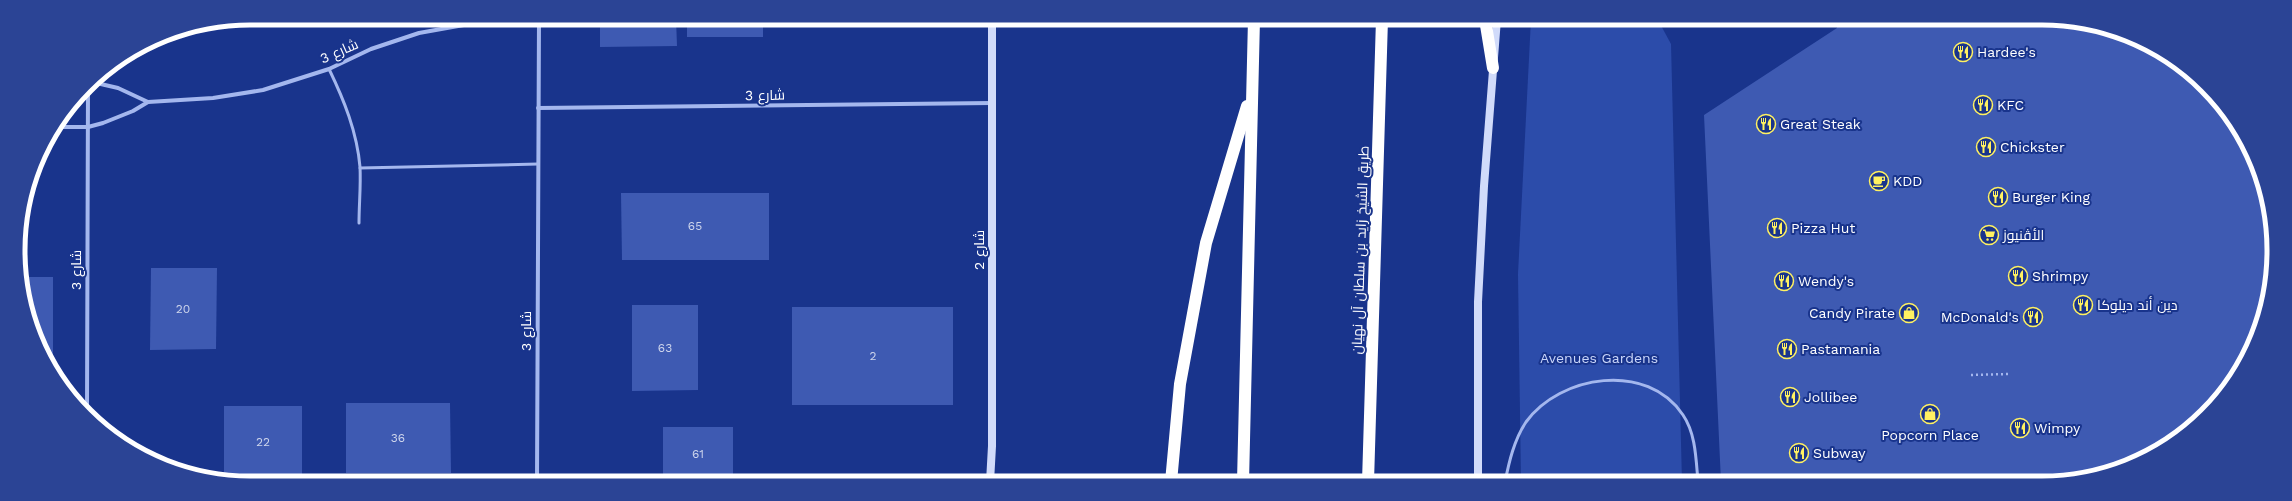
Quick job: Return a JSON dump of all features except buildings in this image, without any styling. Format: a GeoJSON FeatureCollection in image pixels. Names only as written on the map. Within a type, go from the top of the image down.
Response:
{"type":"FeatureCollection","features":[{"type":"Feature","properties":{"kind":"highway"},"geometry":{"type":"LineString","coordinates":[[1243,476],[1254,25]]}},
{"type":"Feature","properties":{"kind":"highway","name":"طريق الشيخ زايد بن سلطان آل نهيان"},"geometry":{"type":"LineString","coordinates":[[1368,476],[1382,25]]}},
{"type":"Feature","properties":{"kind":"highway"},"geometry":{"type":"LineString","coordinates":[[1486,25],[1493,68]]}},
{"type":"Feature","properties":{"kind":"highway"},"geometry":{"type":"LineString","coordinates":[[1172,476],[1180,384],[1206,243],[1251,91]]}},
{"type":"Feature","properties":{"kind":"street","name":"شارع 3"},"geometry":{"type":"LineString","coordinates":[[62,127],[88,127],[118,118],[148,102],[213,98],[263,90],[329,69],[370,49],[419,33],[464,25]]}},
{"type":"Feature","properties":{"kind":"street","name":"شارع 3"},"geometry":{"type":"LineString","coordinates":[[537,476],[539,25]]}},
{"type":"Feature","properties":{"kind":"street","name":"شارع 2"},"geometry":{"type":"LineString","coordinates":[[990,476],[992,446],[992,25]]}},
{"type":"Feature","properties":{"kind":"street"},"geometry":{"type":"LineString","coordinates":[[1478,476],[1478,302],[1497,25]]}},
{"type":"Feature","properties":{"kind":"street","name":"شارع 3"},"geometry":{"type":"LineString","coordinates":[[99,84],[118,88],[148,102]]}},
{"type":"Feature","properties":{"kind":"street","name":"شارع 3"},"geometry":{"type":"LineString","coordinates":[[87,406],[88,94]]}},
{"type":"Feature","properties":{"kind":"street","name":"شارع 3"},"geometry":{"type":"LineString","coordinates":[[538,108],[992,103]]}},
{"type":"Feature","properties":{"kind":"lane"},"geometry":{"type":"LineString","coordinates":[[329,69],[345,102],[355,134],[360,168],[359,223]]}},
{"type":"Feature","properties":{"kind":"lane"},"geometry":{"type":"LineString","coordinates":[[360,168],[538,164]]}},
{"type":"Feature","properties":{"kind":"lane"},"geometry":{"type":"LineString","coordinates":[[1507,476],[1515,443],[1526,423],[1541,405],[1560,392],[1582,383],[1618,381],[1637,383],[1656,389],[1671,400],[1684,415],[1692,433],[1697,476]]}},
{"type":"Feature","properties":{"kind":"path"},"geometry":{"type":"LineString","coordinates":[[1971,375],[2009,374]]}},
{"type":"Feature","properties":{"kind":"green space","name":"Avenues Gardens"},"geometry":{"type":"Polygon","coordinates":[[[1531,25],[1661,25],[1671,44],[1682,476],[1521,476],[1518,274],[1531,25]]]}},
{"type":"Feature","properties":{"kind":"place","name":"Hardee's"},"geometry":{"type":"Point","coordinates":[1963,52]}},
{"type":"Feature","properties":{"kind":"place","name":"KFC"},"geometry":{"type":"Point","coordinates":[1983,105]}},
{"type":"Feature","properties":{"kind":"place","name":"Great Steak"},"geometry":{"type":"Point","coordinates":[1766,124]}},
{"type":"Feature","properties":{"kind":"place","name":"Chickster"},"geometry":{"type":"Point","coordinates":[1986,147]}},
{"type":"Feature","properties":{"kind":"place","name":"KDD"},"geometry":{"type":"Point","coordinates":[1879,181]}},
{"type":"Feature","properties":{"kind":"place","name":"Burger King"},"geometry":{"type":"Point","coordinates":[1998,197]}},
{"type":"Feature","properties":{"kind":"place","name":"Pizza Hut"},"geometry":{"type":"Point","coordinates":[1777,228]}},
{"type":"Feature","properties":{"kind":"place","name":"الأڤنيوز"},"geometry":{"type":"Point","coordinates":[1989,235]}},
{"type":"Feature","properties":{"kind":"place","name":"Shrimpy"},"geometry":{"type":"Point","coordinates":[2018,276]}},
{"type":"Feature","properties":{"kind":"place","name":"Wendy's"},"geometry":{"type":"Point","coordinates":[1784,281]}},
{"type":"Feature","properties":{"kind":"place","name":"دين أند ديلوكا"},"geometry":{"type":"Point","coordinates":[2083,305]}},
{"type":"Feature","properties":{"kind":"place","name":"Candy Pirate"},"geometry":{"type":"Point","coordinates":[1909,313]}},
{"type":"Feature","properties":{"kind":"place","name":"McDonald's"},"geometry":{"type":"Point","coordinates":[2033,317]}},
{"type":"Feature","properties":{"kind":"place","name":"Pastamania"},"geometry":{"type":"Point","coordinates":[1787,349]}},
{"type":"Feature","properties":{"kind":"place","name":"Jollibee"},"geometry":{"type":"Point","coordinates":[1790,397]}},
{"type":"Feature","properties":{"kind":"place","name":"Popcorn Place"},"geometry":{"type":"Point","coordinates":[1930,414]}},
{"type":"Feature","properties":{"kind":"place","name":"Wimpy"},"geometry":{"type":"Point","coordinates":[2020,428]}},
{"type":"Feature","properties":{"kind":"place","name":"Subway"},"geometry":{"type":"Point","coordinates":[1799,453]}}]}
